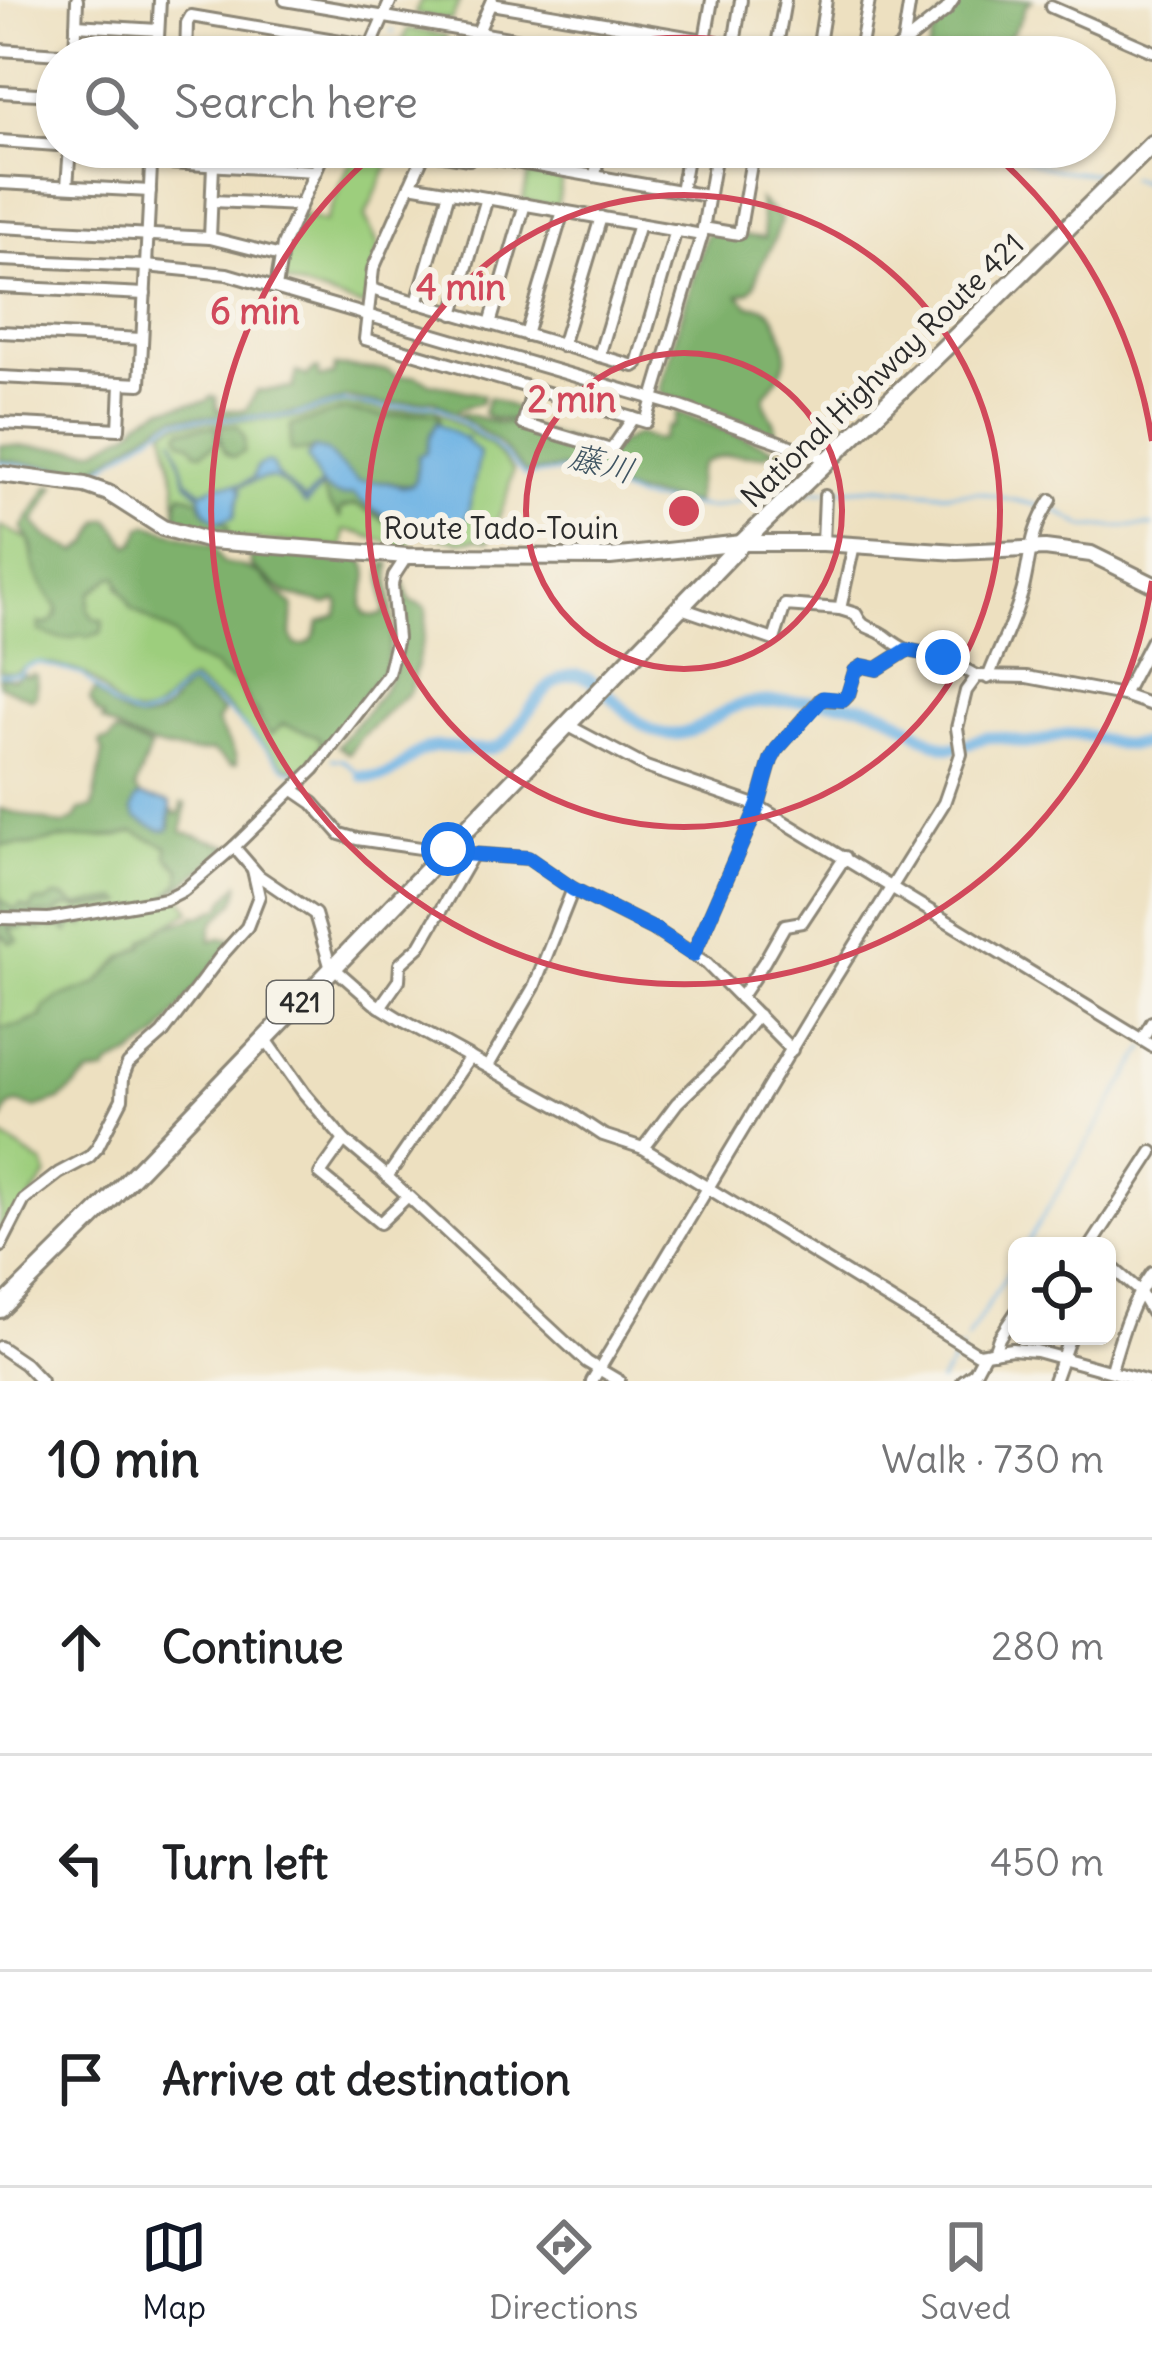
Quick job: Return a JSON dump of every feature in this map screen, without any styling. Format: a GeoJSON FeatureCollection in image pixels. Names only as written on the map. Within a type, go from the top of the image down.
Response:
{"type":"FeatureCollection","features":[{"type":"Feature","properties":{"kind":"highway","name":"National Highway Route 421"},"geometry":{"type":"LineString","coordinates":[[0,1309],[742,544],[1152,144]]}},
{"type":"Feature","properties":{"kind":"main road","name":"Route Tado-Touin"},"geometry":{"type":"LineString","coordinates":[[0,474],[86,485],[108,493],[163,528],[210,541],[407,556],[610,557],[742,544],[957,552],[1073,550],[1152,584]]}},
{"type":"Feature","properties":{"kind":"street"},"geometry":{"type":"LineString","coordinates":[[76,36],[77,0]]}},
{"type":"Feature","properties":{"kind":"street"},"geometry":{"type":"LineString","coordinates":[[158,36],[160,0]]}},
{"type":"Feature","properties":{"kind":"street"},"geometry":{"type":"LineString","coordinates":[[285,0],[496,36]]}},
{"type":"Feature","properties":{"kind":"street"},"geometry":{"type":"LineString","coordinates":[[375,36],[391,0]]}},
{"type":"Feature","properties":{"kind":"street"},"geometry":{"type":"LineString","coordinates":[[706,36],[712,0]]}},
{"type":"Feature","properties":{"kind":"street"},"geometry":{"type":"LineString","coordinates":[[736,36],[742,0]]}},
{"type":"Feature","properties":{"kind":"street"},"geometry":{"type":"LineString","coordinates":[[778,36],[784,0]]}},
{"type":"Feature","properties":{"kind":"street"},"geometry":{"type":"LineString","coordinates":[[820,36],[826,0]]}},
{"type":"Feature","properties":{"kind":"street"},"geometry":{"type":"LineString","coordinates":[[862,36],[868,0]]}},
{"type":"Feature","properties":{"kind":"street"},"geometry":{"type":"LineString","coordinates":[[904,36],[910,0]]}},
{"type":"Feature","properties":{"kind":"street"},"geometry":{"type":"LineString","coordinates":[[913,36],[952,0]]}},
{"type":"Feature","properties":{"kind":"street"},"geometry":{"type":"LineString","coordinates":[[477,36],[491,2],[682,36]]}},
{"type":"Feature","properties":{"kind":"street"},"geometry":{"type":"LineString","coordinates":[[1051,7],[1152,51]]}},
{"type":"Feature","properties":{"kind":"street"},"geometry":{"type":"LineString","coordinates":[[187,36],[191,16],[289,36]]}},
{"type":"Feature","properties":{"kind":"street"},"geometry":{"type":"LineString","coordinates":[[76,25],[158,30]]}},
{"type":"Feature","properties":{"kind":"street"},"geometry":{"type":"LineString","coordinates":[[0,50],[36,53]]}},
{"type":"Feature","properties":{"kind":"street"},"geometry":{"type":"LineString","coordinates":[[0,92],[36,94]]}},
{"type":"Feature","properties":{"kind":"street"},"geometry":{"type":"LineString","coordinates":[[0,141],[36,144]]}},
{"type":"Feature","properties":{"kind":"street"},"geometry":{"type":"LineString","coordinates":[[67,187],[68,168]]}},
{"type":"Feature","properties":{"kind":"street"},"geometry":{"type":"LineString","coordinates":[[0,377],[140,384],[151,168]]}},
{"type":"Feature","properties":{"kind":"street"},"geometry":{"type":"LineString","coordinates":[[210,238],[213,168]]}},
{"type":"Feature","properties":{"kind":"street"},"geometry":{"type":"LineString","coordinates":[[264,168],[316,171]]}},
{"type":"Feature","properties":{"kind":"street"},"geometry":{"type":"LineString","coordinates":[[276,288],[283,245],[317,168]]}},
{"type":"Feature","properties":{"kind":"street"},"geometry":{"type":"LineString","coordinates":[[418,168],[373,269],[365,339],[647,422],[702,231],[713,168]]}},
{"type":"Feature","properties":{"kind":"street"},"geometry":{"type":"LineString","coordinates":[[548,168],[708,196]]}},
{"type":"Feature","properties":{"kind":"street"},"geometry":{"type":"LineString","coordinates":[[595,176],[596,168]]}},
{"type":"Feature","properties":{"kind":"street"},"geometry":{"type":"LineString","coordinates":[[682,191],[686,168]]}},
{"type":"Feature","properties":{"kind":"street"},"geometry":{"type":"LineString","coordinates":[[410,185],[676,230],[739,234],[750,168]]}},
{"type":"Feature","properties":{"kind":"street"},"geometry":{"type":"LineString","coordinates":[[0,195],[0,183],[150,191]]}},
{"type":"Feature","properties":{"kind":"street"},"geometry":{"type":"LineString","coordinates":[[417,303],[449,192]]}},
{"type":"Feature","properties":{"kind":"street"},"geometry":{"type":"LineString","coordinates":[[453,314],[487,198]]}},
{"type":"Feature","properties":{"kind":"street"},"geometry":{"type":"LineString","coordinates":[[212,201],[300,206]]}},
{"type":"Feature","properties":{"kind":"street"},"geometry":{"type":"LineString","coordinates":[[490,324],[525,204]]}},
{"type":"Feature","properties":{"kind":"street"},"geometry":{"type":"LineString","coordinates":[[526,335],[563,211]]}},
{"type":"Feature","properties":{"kind":"street"},"geometry":{"type":"LineString","coordinates":[[562,346],[601,218]]}},
{"type":"Feature","properties":{"kind":"street"},"geometry":{"type":"LineString","coordinates":[[599,356],[639,224]]}},
{"type":"Feature","properties":{"kind":"street"},"geometry":{"type":"LineString","coordinates":[[0,226],[210,238],[281,256]]}},
{"type":"Feature","properties":{"kind":"street"},"geometry":{"type":"LineString","coordinates":[[370,290],[636,365],[676,230]]}},
{"type":"Feature","properties":{"kind":"street"},"geometry":{"type":"LineString","coordinates":[[0,260],[214,272],[654,399],[830,460]]}},
{"type":"Feature","properties":{"kind":"street"},"geometry":{"type":"LineString","coordinates":[[0,287],[145,294]]}},
{"type":"Feature","properties":{"kind":"street"},"geometry":{"type":"LineString","coordinates":[[650,320],[674,326]]}},
{"type":"Feature","properties":{"kind":"street"},"geometry":{"type":"LineString","coordinates":[[491,376],[505,329]]}},
{"type":"Feature","properties":{"kind":"street"},"geometry":{"type":"LineString","coordinates":[[0,332],[142,339]]}},
{"type":"Feature","properties":{"kind":"street"},"geometry":{"type":"LineString","coordinates":[[0,423],[118,429],[121,384]]}},
{"type":"Feature","properties":{"kind":"street"},"geometry":{"type":"LineString","coordinates":[[533,388],[523,424],[611,450],[634,418]]}},
{"type":"Feature","properties":{"kind":"street"},"geometry":{"type":"LineString","coordinates":[[823,544],[825,496]]}},
{"type":"Feature","properties":{"kind":"street"},"geometry":{"type":"LineString","coordinates":[[592,1381],[944,803],[959,747],[957,728],[966,691],[982,677],[1022,590],[1029,548],[1048,505]]}},
{"type":"Feature","properties":{"kind":"street"},"geometry":{"type":"LineString","coordinates":[[840,609],[854,545]]}},
{"type":"Feature","properties":{"kind":"street"},"geometry":{"type":"LineString","coordinates":[[0,918],[49,919],[166,899],[184,890],[234,847],[314,769],[388,674],[397,638],[392,585],[407,556]]}},
{"type":"Feature","properties":{"kind":"street"},"geometry":{"type":"LineString","coordinates":[[681,608],[773,640],[785,605],[840,609],[856,614],[865,628],[891,643],[943,657],[982,677],[1027,677],[1152,705]]}},
{"type":"Feature","properties":{"kind":"street"},"geometry":{"type":"LineString","coordinates":[[1123,695],[1152,640]]}},
{"type":"Feature","properties":{"kind":"street"},"geometry":{"type":"LineString","coordinates":[[693,955],[758,806],[777,749],[823,698],[843,700],[855,671],[863,666],[877,669],[907,650]]}},
{"type":"Feature","properties":{"kind":"street"},"geometry":{"type":"LineString","coordinates":[[567,725],[646,767],[758,806],[1147,1042],[1152,1022]]}},
{"type":"Feature","properties":{"kind":"street"},"geometry":{"type":"LineString","coordinates":[[294,790],[313,802],[340,834],[445,852],[528,858],[573,889],[657,931],[706,963],[792,1050]]}},
{"type":"Feature","properties":{"kind":"street"},"geometry":{"type":"LineString","coordinates":[[234,847],[253,870],[315,914],[332,968],[380,1007],[603,1136],[643,1148],[965,1345],[989,1353],[1028,1349],[1091,1372],[1111,1370],[1144,1381]]}},
{"type":"Feature","properties":{"kind":"street"},"geometry":{"type":"LineString","coordinates":[[380,1007],[399,980],[400,964],[420,946],[473,854]]}},
{"type":"Feature","properties":{"kind":"street"},"geometry":{"type":"LineString","coordinates":[[740,998],[785,925],[802,922],[844,857]]}},
{"type":"Feature","properties":{"kind":"street"},"geometry":{"type":"LineString","coordinates":[[0,1247],[24,1200],[97,1148],[122,1099],[128,1064],[158,1040],[247,927],[260,896],[253,870]]}},
{"type":"Feature","properties":{"kind":"street"},"geometry":{"type":"LineString","coordinates":[[488,1066],[534,987],[573,889]]}},
{"type":"Feature","properties":{"kind":"street"},"geometry":{"type":"LineString","coordinates":[[643,1148],[677,1103],[719,1064],[758,1015]]}},
{"type":"Feature","properties":{"kind":"street"},"geometry":{"type":"LineString","coordinates":[[265,1038],[344,1140],[563,1340],[619,1381]]}},
{"type":"Feature","properties":{"kind":"street"},"geometry":{"type":"LineString","coordinates":[[387,1177],[470,1057]]}},
{"type":"Feature","properties":{"kind":"street"},"geometry":{"type":"LineString","coordinates":[[344,1140],[320,1174],[380,1223],[407,1197]]}},
{"type":"Feature","properties":{"kind":"street"},"geometry":{"type":"LineString","coordinates":[[1097,1237],[1152,1152]]}},
{"type":"Feature","properties":{"kind":"street"},"geometry":{"type":"LineString","coordinates":[[1116,1271],[1139,1291],[1152,1313]]}},
{"type":"Feature","properties":{"kind":"street"},"geometry":{"type":"LineString","coordinates":[[1111,1370],[1127,1316],[1152,1273]]}},
{"type":"Feature","properties":{"kind":"street"},"geometry":{"type":"LineString","coordinates":[[963,1381],[975,1372],[1008,1324]]}},
{"type":"Feature","properties":{"kind":"street"},"geometry":{"type":"LineString","coordinates":[[1054,1381],[1067,1345]]}},
{"type":"Feature","properties":{"kind":"street"},"geometry":{"type":"LineString","coordinates":[[0,1347],[41,1381]]}},
{"type":"Feature","properties":{"kind":"green space"},"geometry":{"type":"Polygon","coordinates":[[[421,0],[460,0],[451,20],[415,14],[421,0]]]}},
{"type":"Feature","properties":{"kind":"green space"},"geometry":{"type":"Polygon","coordinates":[[[960,0],[1032,0],[1009,36],[933,36],[938,20],[960,0]]]}},
{"type":"Feature","properties":{"kind":"green space"},"geometry":{"type":"Polygon","coordinates":[[[408,29],[446,36],[405,36],[408,29]]]}},
{"type":"Feature","properties":{"kind":"green space"},"geometry":{"type":"Polygon","coordinates":[[[348,168],[387,168],[365,217],[379,246],[365,305],[283,281],[289,243],[302,215],[325,222],[348,168]]]}},
{"type":"Feature","properties":{"kind":"green space"},"geometry":{"type":"Polygon","coordinates":[[[529,168],[563,173],[557,207],[523,201],[529,168]]]}},
{"type":"Feature","properties":{"kind":"green space"},"geometry":{"type":"Polygon","coordinates":[[[759,200],[781,219],[755,285],[739,295],[749,306],[771,313],[784,343],[785,363],[764,397],[776,434],[663,395],[660,389],[706,235],[765,238],[759,200]]]}},
{"type":"Feature","properties":{"kind":"green space"},"geometry":{"type":"Polygon","coordinates":[[[335,366],[387,370],[483,395],[481,403],[455,413],[433,400],[386,405],[347,398],[279,415],[176,417],[91,471],[0,460],[0,445],[95,450],[163,408],[207,401],[212,396],[217,410],[246,410],[257,391],[293,388],[297,372],[307,376],[315,369],[319,378],[334,375],[335,366]]]}},
{"type":"Feature","properties":{"kind":"green space"},"geometry":{"type":"Polygon","coordinates":[[[489,397],[521,411],[521,421],[483,413],[489,397]]]}},
{"type":"Feature","properties":{"kind":"green space"},"geometry":{"type":"Polygon","coordinates":[[[344,404],[390,412],[432,407],[491,446],[513,470],[489,541],[461,542],[417,534],[403,551],[398,544],[344,530],[343,548],[207,535],[176,525],[176,486],[164,430],[180,423],[299,418],[344,404]]]}},
{"type":"Feature","properties":{"kind":"green space"},"geometry":{"type":"Polygon","coordinates":[[[344,410],[385,417],[439,415],[426,452],[418,456],[412,485],[362,482],[321,451],[290,451],[291,426],[344,410]]]}},
{"type":"Feature","properties":{"kind":"green space"},"geometry":{"type":"Polygon","coordinates":[[[677,412],[781,451],[728,455],[702,463],[695,503],[634,494],[562,468],[526,473],[497,442],[458,415],[518,424],[611,453],[638,434],[662,439],[667,427],[673,427],[677,412]]]}},
{"type":"Feature","properties":{"kind":"green space"},"geometry":{"type":"Polygon","coordinates":[[[216,426],[218,442],[202,453],[182,441],[179,433],[182,429],[216,426]]]}},
{"type":"Feature","properties":{"kind":"green space"},"geometry":{"type":"Polygon","coordinates":[[[220,426],[238,426],[245,439],[244,452],[234,457],[226,453],[220,426]]]}},
{"type":"Feature","properties":{"kind":"green space"},"geometry":{"type":"Polygon","coordinates":[[[49,486],[55,486],[34,522],[46,536],[77,552],[90,542],[100,521],[109,519],[130,546],[142,527],[149,525],[214,546],[223,563],[260,575],[293,606],[291,635],[296,645],[310,643],[319,623],[337,615],[339,603],[287,594],[251,566],[250,552],[362,559],[368,577],[362,607],[371,616],[385,613],[382,571],[390,563],[393,630],[386,668],[313,762],[322,743],[317,736],[283,724],[271,735],[239,684],[214,666],[188,656],[176,636],[131,608],[118,577],[90,593],[88,610],[94,619],[104,621],[101,633],[65,639],[39,631],[39,623],[47,625],[58,609],[38,576],[33,547],[22,528],[49,486]]]}},
{"type":"Feature","properties":{"kind":"green space"},"geometry":{"type":"Polygon","coordinates":[[[323,486],[337,494],[353,494],[381,515],[415,522],[415,527],[392,525],[354,505],[341,509],[340,517],[329,505],[323,486]]]}},
{"type":"Feature","properties":{"kind":"green space"},"geometry":{"type":"Polygon","coordinates":[[[182,493],[200,500],[214,518],[228,524],[229,536],[176,525],[182,493]]]}},
{"type":"Feature","properties":{"kind":"green space"},"geometry":{"type":"Polygon","coordinates":[[[0,526],[30,540],[34,567],[58,609],[55,619],[40,631],[72,636],[100,621],[88,610],[90,593],[118,577],[131,608],[178,637],[188,656],[214,666],[239,684],[272,734],[283,724],[317,735],[322,741],[308,771],[285,766],[228,707],[191,680],[154,712],[138,715],[115,704],[83,673],[40,663],[15,673],[0,671],[0,526]]]}},
{"type":"Feature","properties":{"kind":"green space"},"geometry":{"type":"Polygon","coordinates":[[[403,579],[410,601],[427,611],[410,691],[349,754],[338,746],[376,700],[397,661],[401,632],[397,588],[403,579]]]}},
{"type":"Feature","properties":{"kind":"green space"},"geometry":{"type":"Polygon","coordinates":[[[0,676],[13,679],[37,676],[32,699],[0,685],[0,676]]]}},
{"type":"Feature","properties":{"kind":"green space"},"geometry":{"type":"Polygon","coordinates":[[[190,685],[223,712],[217,722],[236,764],[212,751],[176,750],[139,741],[102,721],[104,717],[90,700],[95,689],[120,712],[150,719],[190,685]]]}},
{"type":"Feature","properties":{"kind":"green space"},"geometry":{"type":"Polygon","coordinates":[[[116,733],[150,748],[135,789],[141,796],[132,811],[170,828],[171,809],[177,815],[182,803],[186,804],[182,832],[230,846],[179,889],[172,891],[180,882],[181,869],[167,856],[167,847],[134,832],[0,845],[0,809],[62,825],[75,819],[80,810],[93,808],[103,752],[100,743],[116,733]]]}},
{"type":"Feature","properties":{"kind":"green space"},"geometry":{"type":"Polygon","coordinates":[[[134,831],[167,846],[169,859],[181,869],[180,882],[169,893],[181,896],[191,911],[122,958],[97,984],[51,1004],[42,1016],[0,1028],[0,845],[134,831]]]}},
{"type":"Feature","properties":{"kind":"green space"},"geometry":{"type":"Polygon","coordinates":[[[239,884],[234,902],[211,931],[211,941],[234,939],[157,1038],[110,1065],[106,1072],[89,1075],[60,1100],[35,1108],[17,1103],[9,1106],[0,1126],[0,1028],[42,1017],[44,1008],[58,998],[97,984],[122,958],[166,926],[222,907],[239,884]]]}},
{"type":"Feature","properties":{"kind":"green space"},"geometry":{"type":"Polygon","coordinates":[[[55,896],[78,906],[119,899],[124,903],[80,909],[69,906],[58,914],[0,915],[0,899],[16,910],[20,905],[31,909],[35,901],[55,896]]]}},
{"type":"Feature","properties":{"kind":"green space"},"geometry":{"type":"Polygon","coordinates":[[[81,918],[85,925],[75,922],[68,932],[57,924],[40,930],[8,927],[18,941],[0,938],[0,922],[81,918]]]}},
{"type":"Feature","properties":{"kind":"green space"},"geometry":{"type":"Polygon","coordinates":[[[0,1135],[43,1164],[47,1175],[0,1243],[0,1135]]]}},
{"type":"Feature","properties":{"kind":"water"},"geometry":{"type":"Polygon","coordinates":[[[437,422],[467,437],[480,453],[462,528],[390,517],[353,494],[337,495],[323,486],[306,505],[283,483],[270,478],[239,487],[234,517],[219,521],[207,513],[200,494],[187,483],[173,437],[187,480],[202,492],[219,484],[241,484],[266,462],[305,500],[321,484],[307,457],[314,448],[327,451],[358,481],[412,485],[418,456],[426,452],[437,422]]]}},
{"type":"Feature","properties":{"kind":"water"},"geometry":{"type":"Polygon","coordinates":[[[141,796],[169,802],[168,830],[136,818],[132,809],[141,796]]]}},
{"type":"Feature","properties":{"kind":"waterway"},"geometry":{"type":"LineString","coordinates":[[1049,168],[1109,175]]}},
{"type":"Feature","properties":{"kind":"waterway"},"geometry":{"type":"LineString","coordinates":[[1130,178],[1152,185]]}},
{"type":"Feature","properties":{"kind":"waterway","name":"藤川"},"geometry":{"type":"LineString","coordinates":[[0,463],[92,474],[178,420],[292,416],[344,402],[391,408],[430,404],[493,444],[525,476],[563,471],[639,499],[710,508],[784,493]]}},
{"type":"Feature","properties":{"kind":"waterway","name":"藤川"},"geometry":{"type":"LineString","coordinates":[[806,492],[880,487],[978,492],[1040,506]]}},
{"type":"Feature","properties":{"kind":"waterway","name":"藤川"},"geometry":{"type":"LineString","coordinates":[[1050,507],[1085,527],[1152,526]]}},
{"type":"Feature","properties":{"kind":"waterway"},"geometry":{"type":"LineString","coordinates":[[0,674],[19,674],[38,663],[83,675],[113,706],[137,718],[163,708],[190,683],[226,709],[285,768],[305,771]]}},
{"type":"Feature","properties":{"kind":"waterway"},"geometry":{"type":"LineString","coordinates":[[362,776],[384,776],[434,747],[498,746],[544,691],[576,675],[597,684],[641,723],[665,734],[696,729],[747,703],[812,701],[876,709],[948,747],[986,738],[1027,743],[1066,734],[1128,745],[1152,742]]}},
{"type":"Feature","properties":{"kind":"waterway"},"geometry":{"type":"LineString","coordinates":[[332,759],[343,760],[362,776]]}},
{"type":"Feature","properties":{"kind":"waterway"},"geometry":{"type":"LineString","coordinates":[[1030,1237],[1145,1048]]}},
{"type":"Feature","properties":{"kind":"waterway"},"geometry":{"type":"LineString","coordinates":[[967,1339],[1008,1273]]}},
{"type":"Feature","properties":{"kind":"waterway"},"geometry":{"type":"LineString","coordinates":[[940,1381],[962,1348]]}},
{"type":"Feature","properties":{"kind":"route"},"geometry":{"type":"LineString","coordinates":[[448,849],[528,858],[573,889],[657,931],[693,955],[758,806],[777,749],[823,698],[843,700],[855,671],[863,666],[877,669],[907,650],[943,657]]}}]}
